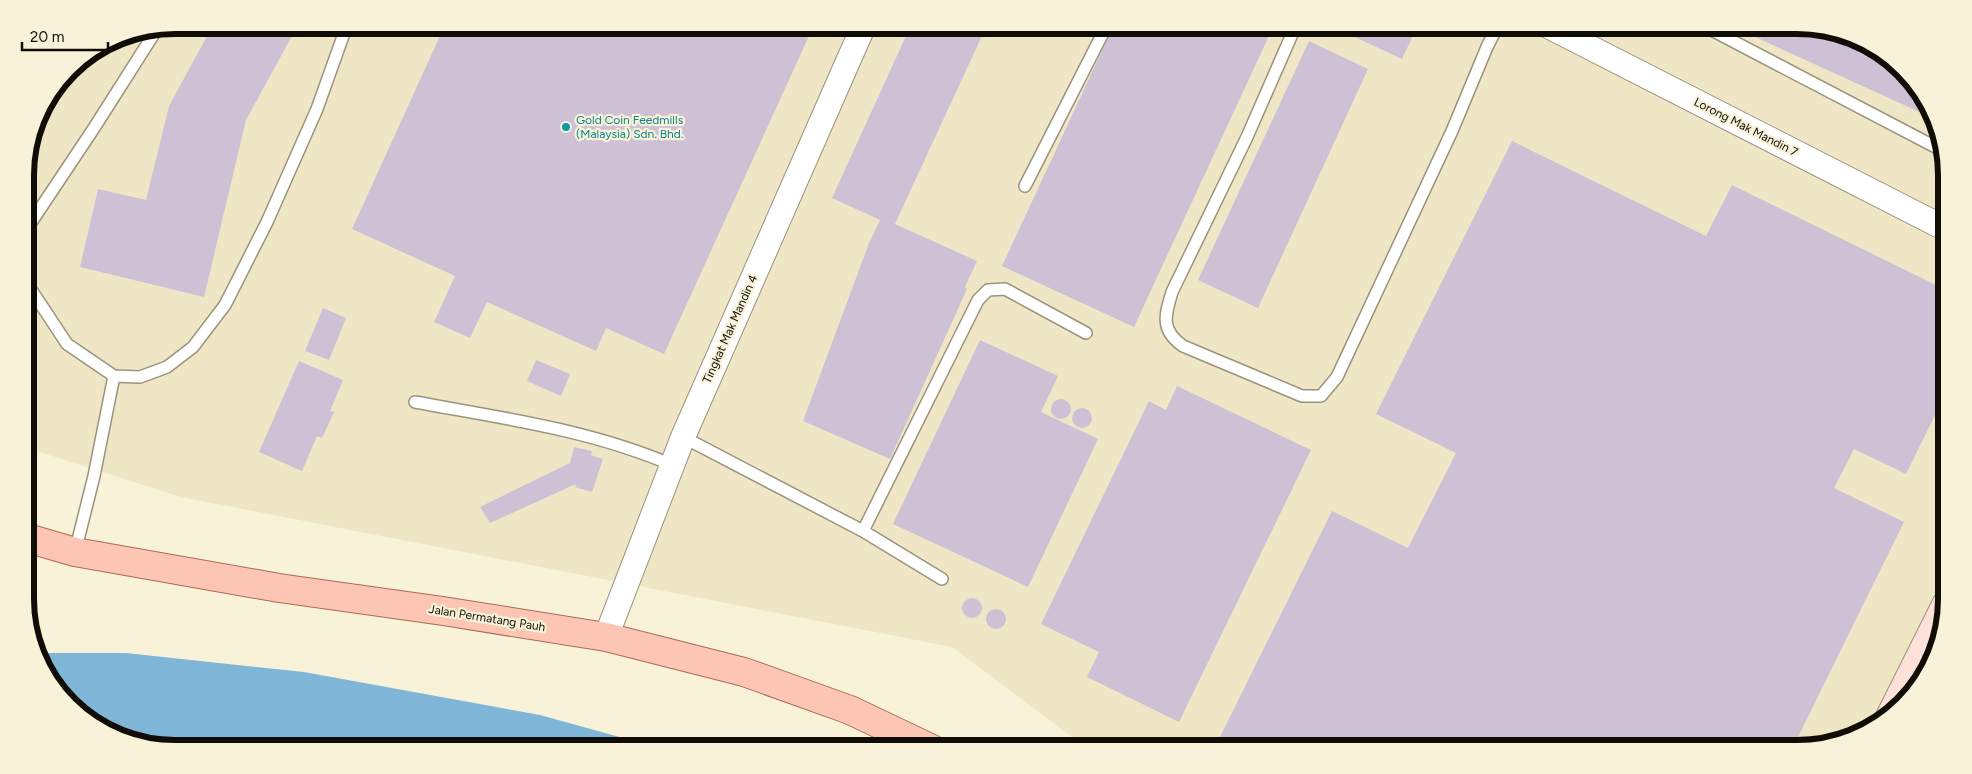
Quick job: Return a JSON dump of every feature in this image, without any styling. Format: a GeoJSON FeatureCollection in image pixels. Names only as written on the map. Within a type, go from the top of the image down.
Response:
{"type":"FeatureCollection","features":[{"type":"Feature","properties":{"kind":"main road","name":"Jalan Permatang Pauh"},"geometry":{"type":"LineString","coordinates":[[34,540],[75,552],[279,588],[443,611],[606,638],[744,672],[850,710],[913,740]]}},
{"type":"Feature","properties":{"kind":"main road"},"geometry":{"type":"LineString","coordinates":[[1902,693],[1936,624]]}},
{"type":"Feature","properties":{"kind":"street","name":"Tingkat Mak Mandin 4"},"geometry":{"type":"LineString","coordinates":[[606,638],[683,437],[860,34]]}},
{"type":"Feature","properties":{"kind":"street","name":"Lorong Mak Mandin 7"},"geometry":{"type":"LineString","coordinates":[[1564,34],[1938,225]]}},
{"type":"Feature","properties":{"kind":"lane"},"geometry":{"type":"LineString","coordinates":[[34,294],[67,344],[114,376],[140,377],[167,367],[193,347],[225,305],[267,222],[317,109],[344,34]]}},
{"type":"Feature","properties":{"kind":"lane"},"geometry":{"type":"LineString","coordinates":[[1026,186],[1102,34]]}},
{"type":"Feature","properties":{"kind":"lane"},"geometry":{"type":"LineString","coordinates":[[1292,34],[1247,137],[1172,292],[1166,312],[1167,326],[1172,338],[1183,346],[1302,396],[1321,396],[1337,377],[1452,132],[1494,34]]}},
{"type":"Feature","properties":{"kind":"lane"},"geometry":{"type":"LineString","coordinates":[[1719,34],[1935,147]]}},
{"type":"Feature","properties":{"kind":"lane"},"geometry":{"type":"LineString","coordinates":[[34,218],[153,36]]}},
{"type":"Feature","properties":{"kind":"lane"},"geometry":{"type":"LineString","coordinates":[[863,531],[978,300],[988,290],[1005,289],[1086,333]]}},
{"type":"Feature","properties":{"kind":"lane"},"geometry":{"type":"LineString","coordinates":[[75,552],[94,476],[114,376]]}},
{"type":"Feature","properties":{"kind":"lane"},"geometry":{"type":"LineString","coordinates":[[415,402],[583,435],[618,444],[672,465]]}},
{"type":"Feature","properties":{"kind":"lane"},"geometry":{"type":"LineString","coordinates":[[683,437],[863,531],[942,579]]}},
{"type":"Feature","properties":{"kind":"shaded area"},"geometry":{"type":"Polygon","coordinates":[[[157,35],[1815,35],[1842,41],[1859,48],[1890,69],[1903,82],[1924,113],[1931,130],[1937,157],[1937,620],[1897,699],[1883,711],[1859,726],[1825,738],[1806,740],[1076,740],[952,647],[181,497],[34,450],[34,166],[39,138],[48,113],[63,89],[82,69],[104,53],[121,45],[157,35]]]}},
{"type":"Feature","properties":{"kind":"water"},"geometry":{"type":"Polygon","coordinates":[[[45,653],[126,653],[304,672],[540,715],[630,740],[175,740],[147,738],[113,726],[82,705],[58,677],[45,653]]]}},
{"type":"Feature","properties":{"kind":"building"},"geometry":{"type":"Polygon","coordinates":[[[208,34],[293,34],[246,120],[204,297],[80,267],[98,189],[146,200],[169,106],[208,34]]]}},
{"type":"Feature","properties":{"kind":"building","name":"Gold Coin Feedmills (Malaysia) Sdn. Bhd."},"geometry":{"type":"Polygon","coordinates":[[[441,34],[810,34],[664,354],[606,328],[596,351],[487,302],[470,338],[434,322],[455,276],[352,229],[441,34]]]}},
{"type":"Feature","properties":{"kind":"building"},"geometry":{"type":"Polygon","coordinates":[[[907,34],[983,34],[895,224],[977,261],[965,287],[967,289],[890,459],[803,421],[869,243],[880,220],[832,198],[907,34]]]}},
{"type":"Feature","properties":{"kind":"building"},"geometry":{"type":"Polygon","coordinates":[[[1110,34],[1270,34],[1134,327],[1002,266],[1110,34]]]}},
{"type":"Feature","properties":{"kind":"building"},"geometry":{"type":"Polygon","coordinates":[[[1348,34],[1414,34],[1402,59],[1348,34]]]}},
{"type":"Feature","properties":{"kind":"building"},"geometry":{"type":"Polygon","coordinates":[[[1749,34],[1825,36],[1859,48],[1890,69],[1903,82],[1925,114],[1749,34]]]}},
{"type":"Feature","properties":{"kind":"building"},"geometry":{"type":"Polygon","coordinates":[[[1309,41],[1368,69],[1258,308],[1198,280],[1309,41]]]}},
{"type":"Feature","properties":{"kind":"building"},"geometry":{"type":"Polygon","coordinates":[[[1512,141],[1706,236],[1732,185],[1938,286],[1938,409],[1906,474],[1854,449],[1834,488],[1904,522],[1796,740],[1218,740],[1332,511],[1408,548],[1456,453],[1376,414],[1512,141]]]}},
{"type":"Feature","properties":{"kind":"building"},"geometry":{"type":"Polygon","coordinates":[[[323,308],[346,318],[329,360],[305,351],[323,308]]]}},
{"type":"Feature","properties":{"kind":"building"},"geometry":{"type":"Polygon","coordinates":[[[980,340],[1058,376],[1041,412],[1098,439],[1028,587],[893,524],[980,340]]]}},
{"type":"Feature","properties":{"kind":"building"},"geometry":{"type":"Polygon","coordinates":[[[536,360],[570,374],[561,396],[527,381],[536,360]]]}},
{"type":"Feature","properties":{"kind":"building"},"geometry":{"type":"Polygon","coordinates":[[[299,361],[343,380],[330,411],[334,412],[322,438],[317,436],[302,471],[259,452],[299,361]]]}},
{"type":"Feature","properties":{"kind":"building"},"geometry":{"type":"Polygon","coordinates":[[[1177,386],[1311,450],[1179,722],[1087,677],[1099,652],[1041,624],[1149,401],[1166,410],[1177,386]]]}},
{"type":"Feature","properties":{"kind":"building"},"geometry":{"type":"Polygon","coordinates":[[[1061,399],[1068,402],[1071,409],[1068,416],[1061,419],[1054,416],[1051,409],[1054,402],[1061,399]]]}},
{"type":"Feature","properties":{"kind":"building"},"geometry":{"type":"Polygon","coordinates":[[[1082,408],[1089,411],[1092,418],[1089,425],[1082,428],[1075,425],[1072,418],[1075,411],[1082,408]]]}},
{"type":"Feature","properties":{"kind":"building"},"geometry":{"type":"Polygon","coordinates":[[[574,447],[592,451],[591,455],[603,459],[592,492],[575,487],[576,484],[490,523],[480,507],[570,463],[574,447]]]}},
{"type":"Feature","properties":{"kind":"building"},"geometry":{"type":"Polygon","coordinates":[[[972,598],[979,601],[982,608],[979,615],[972,618],[965,615],[962,608],[965,601],[972,598]]]}},
{"type":"Feature","properties":{"kind":"building"},"geometry":{"type":"Polygon","coordinates":[[[996,609],[1003,612],[1006,619],[1003,626],[996,629],[989,626],[986,619],[989,612],[996,609]]]}},
{"type":"Feature","properties":{"kind":"place","name":"Gold Coin Feedmills (Malaysia) Sdn. Bhd."},"geometry":{"type":"Point","coordinates":[566,127]}}]}
